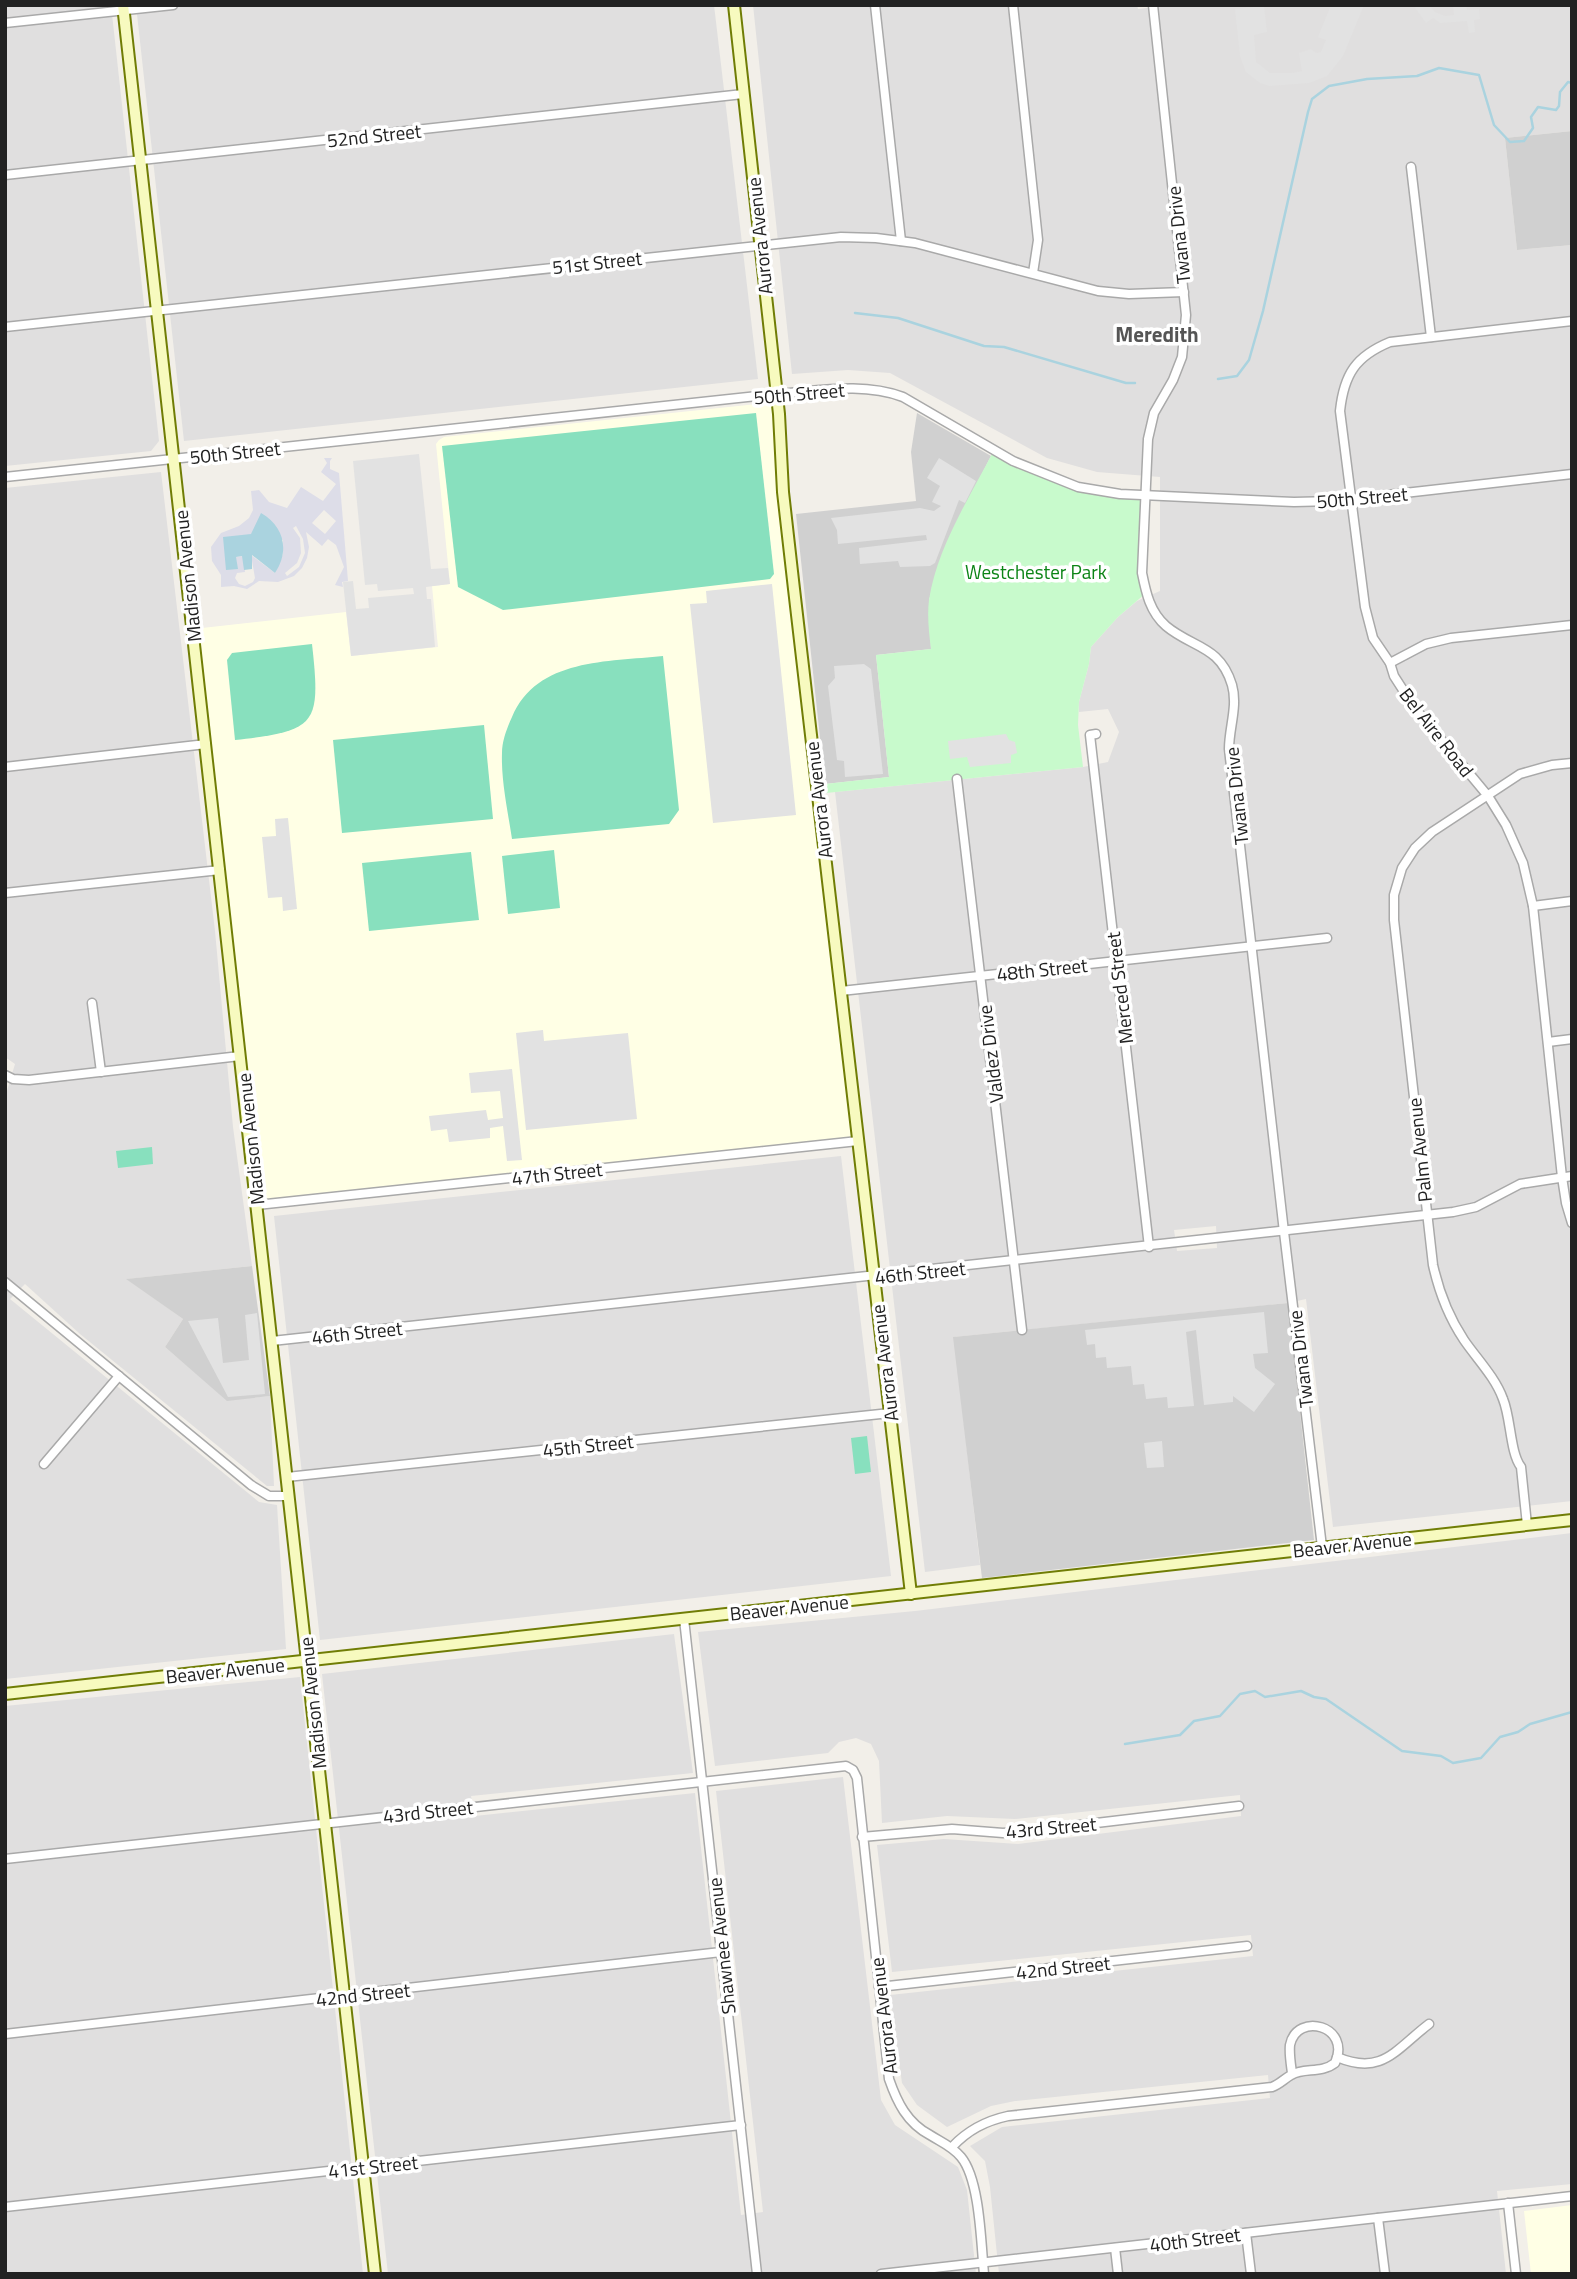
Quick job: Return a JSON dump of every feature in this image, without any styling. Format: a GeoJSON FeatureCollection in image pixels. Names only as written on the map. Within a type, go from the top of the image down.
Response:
{"type":"FeatureCollection","features":[{"type":"Feature","properties":{"kind":"street"},"geometry":{"type":"LineString","coordinates":[[5,23],[124,8],[173,5]]}},
{"type":"Feature","properties":{"kind":"street","name":"Aurora Avenue"},"geometry":{"type":"LineString","coordinates":[[734,5],[776,394],[786,520],[911,1594]]}},
{"type":"Feature","properties":{"kind":"street"},"geometry":{"type":"LineString","coordinates":[[875,5],[901,242]]}},
{"type":"Feature","properties":{"kind":"street"},"geometry":{"type":"LineString","coordinates":[[1013,5],[1038,240],[1033,273]]}},
{"type":"Feature","properties":{"kind":"street","name":"Twana Drive"},"geometry":{"type":"LineString","coordinates":[[1153,5],[1186,315],[1185,343],[1173,380],[1154,413],[1148,439],[1142,573],[1150,604],[1166,625],[1210,652],[1226,672],[1231,685],[1234,711],[1229,749],[1322,1547]]}},
{"type":"Feature","properties":{"kind":"street","name":"Madison Avenue"},"geometry":{"type":"LineString","coordinates":[[124,8],[374,2274]]}},
{"type":"Feature","properties":{"kind":"street","name":"52nd Street"},"geometry":{"type":"LineString","coordinates":[[5,175],[743,94]]}},
{"type":"Feature","properties":{"kind":"street"},"geometry":{"type":"LineString","coordinates":[[1410,167],[1431,337],[1572,321]]}},
{"type":"Feature","properties":{"kind":"street","name":"51st Street"},"geometry":{"type":"LineString","coordinates":[[5,327],[841,237],[901,242],[1098,290],[1129,294],[1184,292]]}},
{"type":"Feature","properties":{"kind":"street","name":"Bel Aire Road"},"geometry":{"type":"LineString","coordinates":[[1431,337],[1390,342],[1372,349],[1357,362],[1347,378],[1340,411],[1365,607],[1373,638],[1390,663],[1394,676],[1414,707],[1488,796],[1506,825],[1522,863],[1533,906],[1567,1177],[1566,1203],[1572,1223]]}},
{"type":"Feature","properties":{"kind":"street","name":"50th Street"},"geometry":{"type":"LineString","coordinates":[[5,477],[776,394],[865,388],[902,397],[1013,461],[1049,477],[1099,491],[1294,502],[1352,499],[1572,474]]}},
{"type":"Feature","properties":{"kind":"street"},"geometry":{"type":"LineString","coordinates":[[1390,663],[1426,644],[1451,638],[1572,625]]}},
{"type":"Feature","properties":{"kind":"street","name":"Merced Street"},"geometry":{"type":"LineString","coordinates":[[1096,734],[1090,734],[1149,1247]]}},
{"type":"Feature","properties":{"kind":"street"},"geometry":{"type":"LineString","coordinates":[[5,767],[206,744]]}},
{"type":"Feature","properties":{"kind":"street","name":"Palm Avenue"},"geometry":{"type":"LineString","coordinates":[[1527,1525],[1521,1467],[1515,1460],[1512,1433],[1503,1398],[1448,1314],[1438,1291],[1426,1215],[1394,920],[1394,895],[1402,868],[1415,848],[1432,832],[1520,774],[1552,765],[1572,763]]}},
{"type":"Feature","properties":{"kind":"street","name":"Valdez Drive"},"geometry":{"type":"LineString","coordinates":[[957,779],[1022,1330]]}},
{"type":"Feature","properties":{"kind":"street"},"geometry":{"type":"LineString","coordinates":[[5,893],[219,870]]}},
{"type":"Feature","properties":{"kind":"street"},"geometry":{"type":"LineString","coordinates":[[1533,906],[1572,901]]}},
{"type":"Feature","properties":{"kind":"street","name":"48th Street"},"geometry":{"type":"LineString","coordinates":[[841,991],[1327,938]]}},
{"type":"Feature","properties":{"kind":"street"},"geometry":{"type":"LineString","coordinates":[[92,1003],[101,1072]]}},
{"type":"Feature","properties":{"kind":"street"},"geometry":{"type":"LineString","coordinates":[[1548,1042],[1572,1039]]}},
{"type":"Feature","properties":{"kind":"street"},"geometry":{"type":"LineString","coordinates":[[5,1076],[29,1080],[240,1056]]}},
{"type":"Feature","properties":{"kind":"street","name":"47th Street"},"geometry":{"type":"LineString","coordinates":[[257,1205],[858,1141]]}},
{"type":"Feature","properties":{"kind":"street","name":"46th Street"},"geometry":{"type":"LineString","coordinates":[[272,1341],[1426,1215],[1476,1208],[1520,1184],[1567,1177]]}},
{"type":"Feature","properties":{"kind":"street"},"geometry":{"type":"LineString","coordinates":[[5,1282],[261,1493],[277,1497],[289,1496]]}},
{"type":"Feature","properties":{"kind":"street"},"geometry":{"type":"LineString","coordinates":[[44,1464],[119,1376]]}},
{"type":"Feature","properties":{"kind":"street","name":"45th Street"},"geometry":{"type":"LineString","coordinates":[[287,1477],[890,1413]]}},
{"type":"Feature","properties":{"kind":"street","name":"Beaver Avenue"},"geometry":{"type":"LineString","coordinates":[[5,1694],[1572,1520]]}},
{"type":"Feature","properties":{"kind":"street","name":"Shawnee Avenue"},"geometry":{"type":"LineString","coordinates":[[684,1619],[757,2274]]}},
{"type":"Feature","properties":{"kind":"street","name":"43rd Street"},"geometry":{"type":"LineString","coordinates":[[5,1859],[702,1780],[836,1766],[850,1768]]}},
{"type":"Feature","properties":{"kind":"street","name":"Aurora Avenue"},"geometry":{"type":"LineString","coordinates":[[850,1768],[857,1778],[889,2079],[897,2102],[914,2124],[952,2147],[968,2166],[972,2178],[984,2274]]}},
{"type":"Feature","properties":{"kind":"street","name":"43rd Street"},"geometry":{"type":"LineString","coordinates":[[862,1837],[952,1829],[1003,1833],[1238,1806]]}},
{"type":"Feature","properties":{"kind":"street","name":"42nd Street"},"geometry":{"type":"LineString","coordinates":[[879,1987],[1247,1947]]}},
{"type":"Feature","properties":{"kind":"street","name":"42nd Street"},"geometry":{"type":"LineString","coordinates":[[5,2034],[722,1952]]}},
{"type":"Feature","properties":{"kind":"street"},"geometry":{"type":"LineString","coordinates":[[1337,2057],[1363,2065],[1381,2062],[1429,2024]]}},
{"type":"Feature","properties":{"kind":"street"},"geometry":{"type":"LineString","coordinates":[[952,2147],[974,2128],[990,2120],[1008,2116],[1267,2088],[1280,2084],[1293,2074],[1323,2070],[1335,2063],[1338,2046],[1331,2033],[1317,2026],[1301,2029],[1291,2041],[1293,2074]]}},
{"type":"Feature","properties":{"kind":"street","name":"41st Street"},"geometry":{"type":"LineString","coordinates":[[5,2207],[741,2125]]}},
{"type":"Feature","properties":{"kind":"street","name":"40th Street"},"geometry":{"type":"LineString","coordinates":[[881,2274],[1572,2196]]}},
{"type":"Feature","properties":{"kind":"street"},"geometry":{"type":"LineString","coordinates":[[1508,2203],[1516,2274]]}},
{"type":"Feature","properties":{"kind":"street"},"geometry":{"type":"LineString","coordinates":[[1378,2218],[1385,2274]]}},
{"type":"Feature","properties":{"kind":"street"},"geometry":{"type":"LineString","coordinates":[[1246,2233],[1251,2274]]}},
{"type":"Feature","properties":{"kind":"street"},"geometry":{"type":"LineString","coordinates":[[1115,2248],[1118,2274]]}},
{"type":"Feature","properties":{"kind":"shaded area"},"geometry":{"type":"Polygon","coordinates":[[[5,5],[111,5],[159,441],[151,451],[5,466],[5,5]]]}},
{"type":"Feature","properties":{"kind":"shaded area"},"geometry":{"type":"Polygon","coordinates":[[[136,5],[714,5],[758,379],[184,441],[136,5]]]}},
{"type":"Feature","properties":{"kind":"shaded area"},"geometry":{"type":"Polygon","coordinates":[[[753,5],[1137,5],[1138,9],[1170,5],[1572,5],[1572,131],[1505,138],[1517,250],[1572,245],[1572,1501],[1333,1527],[1306,1299],[954,1337],[980,1565],[925,1572],[835,792],[1083,767],[1108,762],[1119,732],[1108,709],[1079,712],[1079,702],[1091,647],[1118,617],[1137,601],[1160,591],[1160,477],[1097,472],[1047,458],[890,373],[848,370],[792,374],[753,5]],[[1216,1226],[1174,1230],[1177,1251],[1217,1248],[1216,1226]]]}},
{"type":"Feature","properties":{"kind":"shaded area"},"geometry":{"type":"Polygon","coordinates":[[[1331,5],[1364,5],[1343,56],[1327,76],[1309,83],[1269,86],[1260,83],[1246,72],[1240,56],[1235,9],[1264,6],[1267,32],[1254,35],[1256,62],[1270,73],[1292,73],[1302,71],[1299,53],[1311,49],[1316,53],[1321,52],[1326,40],[1318,37],[1331,5]]]}},
{"type":"Feature","properties":{"kind":"shaded area"},"geometry":{"type":"Polygon","coordinates":[[[1413,5],[1429,5],[1435,12],[1445,16],[1454,15],[1453,5],[1466,5],[1467,10],[1479,9],[1480,19],[1474,20],[1475,32],[1469,33],[1467,21],[1440,23],[1433,18],[1426,23],[1413,5]]]}},
{"type":"Feature","properties":{"kind":"shaded area"},"geometry":{"type":"Polygon","coordinates":[[[1572,131],[1572,245],[1517,250],[1505,138],[1572,131]]]}},
{"type":"Feature","properties":{"kind":"shaded area"},"geometry":{"type":"Polygon","coordinates":[[[776,394],[858,1141],[257,1205],[193,629],[346,612],[351,656],[438,647],[432,586],[450,584],[436,444],[439,440],[444,437],[757,404],[761,396],[776,394]]]}},
{"type":"Feature","properties":{"kind":"shaded area"},"geometry":{"type":"Polygon","coordinates":[[[917,413],[991,456],[957,523],[937,572],[929,600],[931,649],[876,655],[889,777],[825,784],[796,514],[916,501],[911,452],[917,413]]]}},
{"type":"Feature","properties":{"kind":"shaded area"},"geometry":{"type":"Polygon","coordinates":[[[419,454],[431,569],[448,568],[450,584],[426,587],[427,599],[431,599],[435,647],[351,656],[343,582],[353,581],[356,609],[369,608],[368,598],[414,594],[413,588],[378,591],[377,584],[365,585],[353,461],[419,454]]]}},
{"type":"Feature","properties":{"kind":"shaded area"},"geometry":{"type":"Polygon","coordinates":[[[324,458],[332,458],[330,469],[339,473],[348,581],[342,582],[343,587],[335,585],[344,567],[336,545],[328,539],[322,546],[306,532],[309,547],[307,558],[294,576],[278,582],[259,581],[247,589],[221,587],[221,575],[212,561],[211,547],[221,533],[239,526],[249,518],[253,510],[251,491],[259,490],[269,502],[287,508],[301,487],[323,501],[336,484],[321,472],[327,463],[324,458]],[[324,510],[312,523],[325,534],[336,521],[324,510]],[[296,526],[293,528],[300,538],[301,553],[297,563],[285,573],[287,576],[299,567],[305,553],[303,539],[296,526]],[[252,534],[236,557],[243,556],[245,572],[237,573],[235,578],[239,584],[245,586],[255,578],[251,555],[275,573],[283,554],[283,540],[252,534]]]}},
{"type":"Feature","properties":{"kind":"shaded area"},"geometry":{"type":"Polygon","coordinates":[[[939,458],[976,481],[965,503],[959,500],[935,563],[930,566],[900,567],[898,561],[860,564],[859,548],[927,540],[926,535],[838,544],[837,530],[831,518],[920,508],[934,511],[941,506],[932,502],[940,486],[927,478],[939,458]]]}},
{"type":"Feature","properties":{"kind":"shaded area"},"geometry":{"type":"Polygon","coordinates":[[[161,472],[215,931],[233,1127],[252,1266],[127,1279],[183,1319],[165,1347],[227,1400],[270,1396],[274,1486],[267,1486],[80,1334],[25,1284],[10,1299],[259,1502],[277,1505],[286,1649],[5,1679],[5,1090],[7,1091],[15,1064],[5,1057],[5,488],[161,472]]]}},
{"type":"Feature","properties":{"kind":"shaded area"},"geometry":{"type":"Polygon","coordinates":[[[772,584],[796,815],[713,823],[690,604],[707,603],[706,591],[772,584]]]}},
{"type":"Feature","properties":{"kind":"shaded area"},"geometry":{"type":"Polygon","coordinates":[[[864,664],[871,669],[883,774],[845,777],[844,761],[837,760],[828,686],[835,678],[834,666],[864,664]]]}},
{"type":"Feature","properties":{"kind":"shaded area"},"geometry":{"type":"Polygon","coordinates":[[[1006,734],[1009,740],[1015,742],[1017,753],[1011,755],[1011,763],[970,767],[967,757],[950,759],[948,741],[1006,734]]]}},
{"type":"Feature","properties":{"kind":"shaded area"},"geometry":{"type":"Polygon","coordinates":[[[288,818],[297,909],[283,911],[282,897],[268,898],[262,837],[276,836],[275,819],[288,818]]]}},
{"type":"Feature","properties":{"kind":"shaded area"},"geometry":{"type":"Polygon","coordinates":[[[543,1030],[544,1041],[628,1033],[637,1119],[526,1130],[516,1033],[543,1030]]]}},
{"type":"Feature","properties":{"kind":"shaded area"},"geometry":{"type":"Polygon","coordinates":[[[512,1069],[522,1160],[507,1161],[503,1126],[490,1128],[490,1138],[449,1142],[447,1129],[431,1131],[429,1116],[486,1110],[488,1120],[503,1118],[500,1091],[471,1093],[469,1073],[512,1069]]]}},
{"type":"Feature","properties":{"kind":"shaded area"},"geometry":{"type":"Polygon","coordinates":[[[841,1156],[891,1576],[320,1640],[274,1216],[841,1156]]]}},
{"type":"Feature","properties":{"kind":"shaded area"},"geometry":{"type":"Polygon","coordinates":[[[252,1266],[270,1396],[227,1401],[165,1347],[183,1319],[126,1279],[252,1266]]]}},
{"type":"Feature","properties":{"kind":"shaded area"},"geometry":{"type":"Polygon","coordinates":[[[1288,1303],[1314,1540],[982,1578],[953,1337],[1288,1303]]]}},
{"type":"Feature","properties":{"kind":"shaded area"},"geometry":{"type":"Polygon","coordinates":[[[1264,1312],[1268,1353],[1253,1354],[1255,1368],[1275,1384],[1254,1412],[1233,1396],[1233,1402],[1204,1405],[1196,1330],[1186,1332],[1194,1406],[1168,1408],[1167,1397],[1146,1399],[1144,1384],[1133,1385],[1131,1366],[1107,1368],[1106,1357],[1096,1358],[1095,1344],[1087,1345],[1085,1330],[1264,1312]]]}},
{"type":"Feature","properties":{"kind":"shaded area"},"geometry":{"type":"Polygon","coordinates":[[[257,1313],[265,1394],[228,1397],[188,1321],[218,1318],[223,1363],[249,1360],[245,1315],[257,1313]]]}},
{"type":"Feature","properties":{"kind":"shaded area"},"geometry":{"type":"Polygon","coordinates":[[[1162,1441],[1164,1467],[1147,1468],[1144,1443],[1162,1441]]]}},
{"type":"Feature","properties":{"kind":"shaded area"},"geometry":{"type":"Polygon","coordinates":[[[1572,1533],[1572,2184],[1497,2191],[1506,2274],[999,2274],[985,2161],[970,2146],[1002,2127],[1270,2098],[1268,2075],[1015,2101],[991,2106],[947,2127],[917,2105],[902,2083],[890,1995],[1253,1956],[1251,1935],[892,1972],[877,1845],[944,1839],[1018,1844],[1241,1816],[1240,1795],[1015,1819],[947,1816],[882,1823],[879,1761],[871,1744],[856,1738],[839,1742],[828,1753],[715,1766],[698,1632],[915,1611],[1572,1533]]]}},
{"type":"Feature","properties":{"kind":"shaded area"},"geometry":{"type":"Polygon","coordinates":[[[674,1634],[693,1773],[471,1796],[475,1816],[695,1793],[741,2215],[763,2212],[716,1791],[843,1777],[881,2100],[895,2125],[958,2167],[967,2190],[976,2274],[388,2274],[322,1674],[674,1634]]]}},
{"type":"Feature","properties":{"kind":"shaded area"},"geometry":{"type":"Polygon","coordinates":[[[300,1677],[363,2274],[5,2274],[5,1706],[300,1677]]]}},
{"type":"Feature","properties":{"kind":"shaded area"},"geometry":{"type":"Polygon","coordinates":[[[1572,2205],[1572,2274],[1531,2274],[1524,2211],[1572,2205]]]}},
{"type":"Feature","properties":{"kind":"green space"},"geometry":{"type":"Polygon","coordinates":[[[756,413],[774,574],[770,579],[503,610],[458,587],[442,446],[756,413]]]}},
{"type":"Feature","properties":{"kind":"green space","name":"Westchester Park"},"geometry":{"type":"Polygon","coordinates":[[[994,450],[1078,487],[1144,495],[1146,593],[1118,617],[1091,647],[1079,702],[1078,725],[1083,767],[826,793],[825,784],[889,777],[876,655],[931,649],[928,606],[939,561],[994,450]]]}},
{"type":"Feature","properties":{"kind":"green space"},"geometry":{"type":"Polygon","coordinates":[[[312,644],[315,692],[308,719],[283,733],[235,740],[227,660],[232,653],[312,644]]]}},
{"type":"Feature","properties":{"kind":"green space"},"geometry":{"type":"Polygon","coordinates":[[[663,656],[679,810],[669,824],[512,839],[502,748],[510,721],[523,698],[538,683],[556,673],[576,667],[598,662],[663,656]]]}},
{"type":"Feature","properties":{"kind":"green space"},"geometry":{"type":"Polygon","coordinates":[[[484,725],[493,819],[342,833],[333,740],[484,725]]]}},
{"type":"Feature","properties":{"kind":"green space"},"geometry":{"type":"Polygon","coordinates":[[[554,850],[560,908],[508,914],[502,856],[554,850]]]}},
{"type":"Feature","properties":{"kind":"green space"},"geometry":{"type":"Polygon","coordinates":[[[471,852],[479,920],[369,931],[362,863],[471,852]]]}},
{"type":"Feature","properties":{"kind":"green space"},"geometry":{"type":"Polygon","coordinates":[[[152,1147],[153,1164],[118,1168],[116,1151],[152,1147]]]}},
{"type":"Feature","properties":{"kind":"green space"},"geometry":{"type":"Polygon","coordinates":[[[867,1436],[871,1472],[855,1474],[851,1438],[867,1436]]]}},
{"type":"Feature","properties":{"kind":"water"},"geometry":{"type":"Polygon","coordinates":[[[261,513],[275,525],[282,540],[280,565],[275,573],[252,555],[252,569],[244,570],[242,556],[236,557],[238,569],[226,570],[223,537],[251,534],[261,513]]]}},
{"type":"Feature","properties":{"kind":"waterway"},"geometry":{"type":"LineString","coordinates":[[1218,379],[1237,376],[1249,360],[1263,311],[1312,99],[1329,86],[1367,79],[1417,76],[1439,68],[1479,75],[1494,125],[1510,142],[1524,141],[1533,128],[1531,117],[1538,107],[1556,110],[1560,92],[1568,82],[1572,83]]}},
{"type":"Feature","properties":{"kind":"waterway"},"geometry":{"type":"LineString","coordinates":[[855,313],[898,318],[984,346],[1004,347],[1126,383],[1135,383]]}},
{"type":"Feature","properties":{"kind":"waterway"},"geometry":{"type":"LineString","coordinates":[[1125,1744],[1180,1735],[1194,1721],[1220,1716],[1240,1694],[1255,1691],[1265,1697],[1301,1691],[1326,1699],[1402,1751],[1441,1756],[1453,1763],[1481,1758],[1500,1737],[1518,1732],[1530,1724],[1572,1712]]}},
{"type":"Feature","properties":{"kind":"district","name":"Meredith"},"geometry":{"type":"Point","coordinates":[1157,334]}}]}
